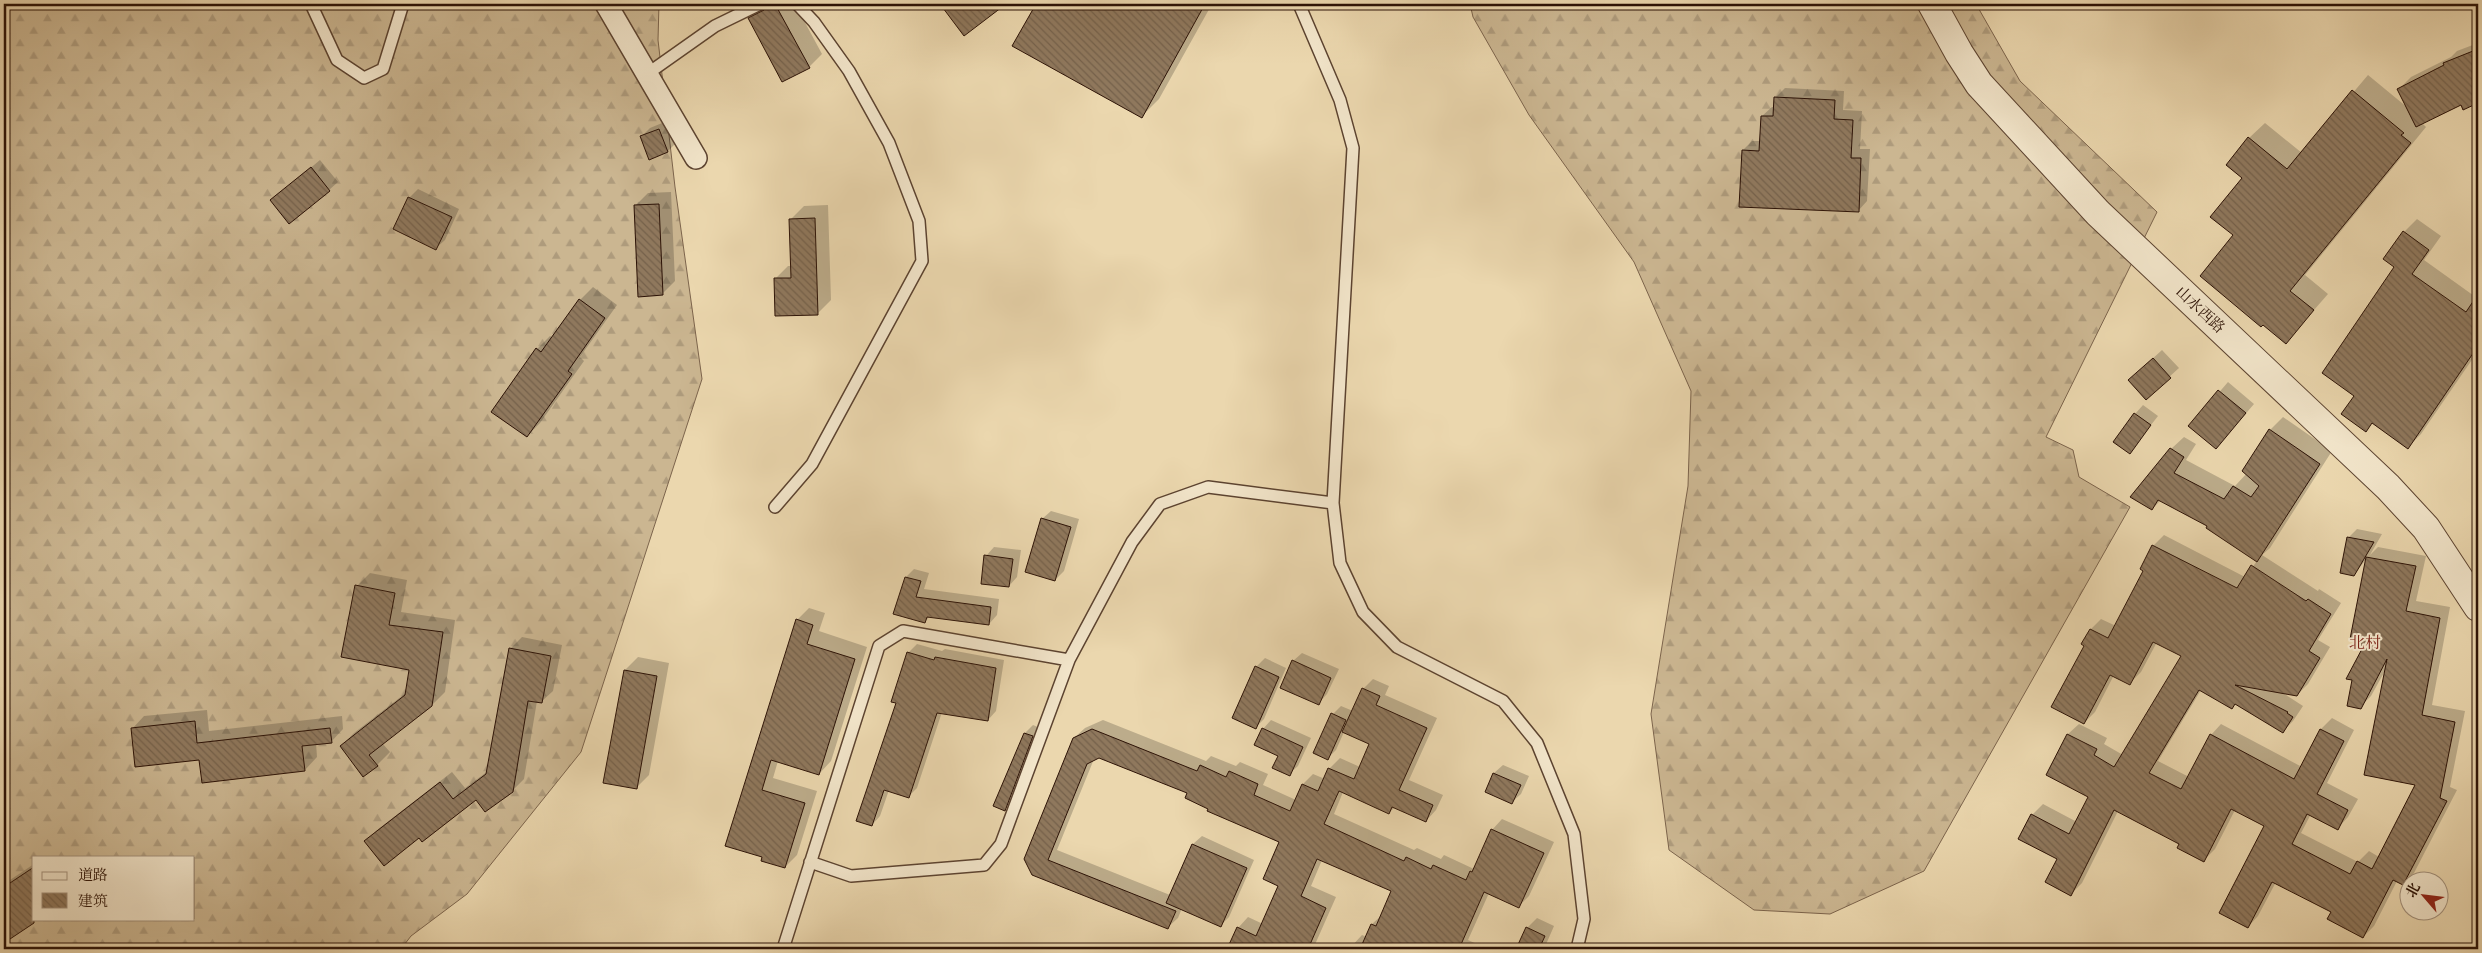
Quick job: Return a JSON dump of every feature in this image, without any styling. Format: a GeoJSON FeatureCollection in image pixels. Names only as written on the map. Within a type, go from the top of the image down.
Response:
{"type":"FeatureCollection","features":[{"type":"Feature","properties":{"kind":"street"},"geometry":{"type":"LineString","coordinates":[[606,4],[696,158]]}},
{"type":"Feature","properties":{"kind":"street","name":"山水西路"},"geometry":{"type":"LineString","coordinates":[[1932,4],[1959,53],[1979,84],[2098,213],[2388,487],[2426,528],[2478,607]]}},
{"type":"Feature","properties":{"kind":"lane"},"geometry":{"type":"LineString","coordinates":[[311,4],[337,60],[364,78],[383,69],[403,4]]}},
{"type":"Feature","properties":{"kind":"lane"},"geometry":{"type":"LineString","coordinates":[[647,74],[715,26],[760,4]]}},
{"type":"Feature","properties":{"kind":"lane"},"geometry":{"type":"LineString","coordinates":[[775,507],[812,464],[922,261],[919,221],[889,143],[849,72],[814,22],[797,4]]}},
{"type":"Feature","properties":{"kind":"lane"},"geometry":{"type":"LineString","coordinates":[[1299,4],[1340,100],[1353,148],[1333,503],[1340,563],[1363,612],[1398,647],[1503,701],[1537,743],[1574,834],[1584,919],[1577,949]]}},
{"type":"Feature","properties":{"kind":"lane"},"geometry":{"type":"LineString","coordinates":[[810,862],[851,876],[984,865],[1001,844],[1069,660],[1132,542],[1160,504],[1208,487],[1333,503]]}},
{"type":"Feature","properties":{"kind":"lane"},"geometry":{"type":"LineString","coordinates":[[783,949],[879,646],[903,631],[1069,660]]}},
{"type":"Feature","properties":{"kind":"green space"},"geometry":{"type":"Polygon","coordinates":[[[4,4],[659,4],[658,40],[675,187],[702,379],[581,752],[467,894],[411,936],[401,949],[4,949],[4,4]]]}},
{"type":"Feature","properties":{"kind":"green space"},"geometry":{"type":"Polygon","coordinates":[[[1470,4],[1976,4],[2020,81],[2157,212],[2046,437],[2073,450],[2079,477],[2130,507],[1924,871],[1830,914],[1754,910],[1669,850],[1651,714],[1688,486],[1691,391],[1634,262],[1529,115],[1473,17],[1470,4]]]}},
{"type":"Feature","properties":{"kind":"building"},"geometry":{"type":"Polygon","coordinates":[[[767,4],[775,4],[810,68],[782,82],[748,18],[764,10],[767,4]]]}},
{"type":"Feature","properties":{"kind":"building"},"geometry":{"type":"Polygon","coordinates":[[[940,4],[1006,4],[964,36],[940,4]]]}},
{"type":"Feature","properties":{"kind":"building"},"geometry":{"type":"Polygon","coordinates":[[[1036,4],[1205,4],[1142,118],[1012,46],[1036,4]]]}},
{"type":"Feature","properties":{"kind":"building"},"geometry":{"type":"Polygon","coordinates":[[[2478,49],[2478,103],[2463,110],[2461,105],[2416,127],[2397,89],[2444,65],[2443,63],[2478,49]]]}},
{"type":"Feature","properties":{"kind":"building"},"geometry":{"type":"Polygon","coordinates":[[[2352,90],[2404,133],[2401,135],[2411,143],[2290,291],[2314,310],[2286,344],[2263,325],[2261,327],[2200,276],[2233,235],[2210,217],[2242,178],[2226,165],[2248,137],[2287,169],[2352,90]]]}},
{"type":"Feature","properties":{"kind":"building"},"geometry":{"type":"Polygon","coordinates":[[[1774,97],[1835,100],[1834,119],[1853,120],[1851,158],[1861,158],[1859,212],[1739,207],[1742,150],[1759,151],[1761,116],[1773,116],[1774,97]]]}},
{"type":"Feature","properties":{"kind":"building"},"geometry":{"type":"Polygon","coordinates":[[[659,129],[668,152],[649,160],[640,136],[659,129]]]}},
{"type":"Feature","properties":{"kind":"building"},"geometry":{"type":"Polygon","coordinates":[[[311,167],[330,191],[289,224],[270,200],[311,167]]]}},
{"type":"Feature","properties":{"kind":"building"},"geometry":{"type":"Polygon","coordinates":[[[408,197],[452,217],[436,250],[393,229],[408,197]]]}},
{"type":"Feature","properties":{"kind":"building"},"geometry":{"type":"Polygon","coordinates":[[[659,204],[663,295],[638,297],[634,205],[659,204]]]}},
{"type":"Feature","properties":{"kind":"building"},"geometry":{"type":"Polygon","coordinates":[[[815,218],[818,315],[775,316],[774,278],[791,278],[789,219],[815,218]]]}},
{"type":"Feature","properties":{"kind":"building"},"geometry":{"type":"Polygon","coordinates":[[[2403,231],[2429,250],[2412,274],[2466,312],[2478,294],[2478,346],[2408,449],[2372,423],[2366,432],[2341,414],[2354,396],[2322,373],[2394,267],[2383,259],[2403,231]]]}},
{"type":"Feature","properties":{"kind":"building"},"geometry":{"type":"Polygon","coordinates":[[[579,299],[605,318],[568,371],[572,374],[527,437],[491,412],[536,348],[541,352],[579,299]]]}},
{"type":"Feature","properties":{"kind":"building"},"geometry":{"type":"Polygon","coordinates":[[[2153,358],[2171,378],[2146,400],[2128,380],[2153,358]]]}},
{"type":"Feature","properties":{"kind":"building"},"geometry":{"type":"Polygon","coordinates":[[[2218,390],[2246,413],[2216,449],[2188,426],[2218,390]]]}},
{"type":"Feature","properties":{"kind":"building"},"geometry":{"type":"Polygon","coordinates":[[[2134,413],[2151,425],[2130,454],[2113,442],[2134,413]]]}},
{"type":"Feature","properties":{"kind":"building"},"geometry":{"type":"Polygon","coordinates":[[[2269,429],[2320,464],[2257,562],[2206,528],[2207,526],[2158,500],[2152,510],[2130,497],[2170,448],[2184,457],[2174,473],[2224,499],[2233,486],[2251,497],[2259,486],[2242,471],[2269,429]]]}},
{"type":"Feature","properties":{"kind":"building"},"geometry":{"type":"Polygon","coordinates":[[[1041,518],[1071,527],[1055,581],[1025,572],[1041,518]]]}},
{"type":"Feature","properties":{"kind":"building"},"geometry":{"type":"Polygon","coordinates":[[[2347,537],[2374,542],[2354,576],[2340,573],[2347,537]]]}},
{"type":"Feature","properties":{"kind":"building"},"geometry":{"type":"Polygon","coordinates":[[[2152,545],[2237,588],[2251,565],[2306,601],[2308,599],[2331,614],[2309,651],[2320,658],[2297,696],[2235,685],[2288,712],[2293,717],[2283,733],[2235,704],[2232,709],[2199,690],[2149,773],[2181,789],[2210,734],[2294,779],[2320,729],[2344,741],[2317,794],[2348,810],[2338,830],[2307,814],[2292,844],[2350,874],[2357,861],[2372,869],[2415,785],[2364,775],[2387,659],[2361,709],[2347,706],[2352,680],[2346,679],[2363,647],[2350,639],[2366,557],[2416,566],[2406,611],[2440,618],[2422,715],[2455,722],[2440,798],[2447,801],[2411,870],[2400,870],[2400,884],[2393,880],[2363,938],[2327,919],[2331,912],[2272,882],[2248,928],[2219,913],[2264,826],[2231,809],[2204,862],[2177,848],[2179,844],[2114,810],[2071,896],[2045,882],[2057,859],[2018,839],[2031,814],[2069,834],[2088,797],[2046,775],[2067,734],[2097,749],[2094,755],[2114,767],[2181,656],[2153,642],[2130,685],[2110,675],[2084,724],[2051,707],[2084,646],[2081,644],[2090,629],[2108,638],[2143,571],[2140,569],[2152,545]]]}},
{"type":"Feature","properties":{"kind":"building"},"geometry":{"type":"Polygon","coordinates":[[[984,555],[1013,559],[1009,587],[981,584],[984,555]]]}},
{"type":"Feature","properties":{"kind":"building"},"geometry":{"type":"Polygon","coordinates":[[[905,577],[921,581],[916,597],[991,607],[989,625],[927,617],[925,623],[893,614],[905,577]]]}},
{"type":"Feature","properties":{"kind":"building"},"geometry":{"type":"Polygon","coordinates":[[[355,585],[395,593],[389,625],[443,632],[432,706],[369,755],[378,766],[363,777],[340,746],[405,695],[409,670],[341,657],[355,585]]]}},
{"type":"Feature","properties":{"kind":"building"},"geometry":{"type":"Polygon","coordinates":[[[796,619],[813,625],[807,644],[855,659],[819,775],[771,760],[762,790],[805,803],[785,868],[761,861],[762,857],[725,846],[796,619]]]}},
{"type":"Feature","properties":{"kind":"building"},"geometry":{"type":"Polygon","coordinates":[[[509,648],[551,656],[542,703],[528,701],[513,792],[485,812],[476,800],[422,842],[419,838],[384,866],[364,841],[440,782],[453,799],[486,774],[509,648]]]}},
{"type":"Feature","properties":{"kind":"building"},"geometry":{"type":"Polygon","coordinates":[[[907,652],[934,660],[935,657],[996,668],[988,721],[937,713],[909,798],[884,790],[872,826],[856,821],[896,703],[891,702],[907,652]]]}},
{"type":"Feature","properties":{"kind":"building"},"geometry":{"type":"Polygon","coordinates":[[[1292,660],[1331,678],[1319,705],[1280,688],[1292,660]]]}},
{"type":"Feature","properties":{"kind":"building"},"geometry":{"type":"Polygon","coordinates":[[[1255,666],[1279,677],[1256,729],[1232,718],[1255,666]]]}},
{"type":"Feature","properties":{"kind":"building"},"geometry":{"type":"Polygon","coordinates":[[[624,670],[657,676],[637,789],[603,783],[624,670]]]}},
{"type":"Feature","properties":{"kind":"building"},"geometry":{"type":"Polygon","coordinates":[[[1362,688],[1380,696],[1376,705],[1427,728],[1399,790],[1433,805],[1426,822],[1392,807],[1389,814],[1339,791],[1324,824],[1404,861],[1406,857],[1431,869],[1433,865],[1466,880],[1470,871],[1472,872],[1491,829],[1544,853],[1519,908],[1484,892],[1459,949],[1360,949],[1371,924],[1376,926],[1391,891],[1317,859],[1301,896],[1326,908],[1308,949],[1227,949],[1237,927],[1256,936],[1278,886],[1263,879],[1279,842],[1207,811],[1208,809],[1185,798],[1187,793],[1099,758],[1087,764],[1048,860],[1176,911],[1168,929],[1032,875],[1024,859],[1073,738],[1092,729],[1197,771],[1200,765],[1226,777],[1229,771],[1258,784],[1254,795],[1290,811],[1302,784],[1318,791],[1328,768],[1354,779],[1369,744],[1342,732],[1362,688]]]}},
{"type":"Feature","properties":{"kind":"building"},"geometry":{"type":"Polygon","coordinates":[[[1331,713],[1346,720],[1328,760],[1313,753],[1331,713]]]}},
{"type":"Feature","properties":{"kind":"building"},"geometry":{"type":"Polygon","coordinates":[[[195,721],[197,743],[330,728],[332,743],[302,746],[305,771],[202,783],[199,760],[135,767],[131,728],[195,721]]]}},
{"type":"Feature","properties":{"kind":"building"},"geometry":{"type":"Polygon","coordinates":[[[1262,728],[1303,747],[1290,776],[1272,768],[1278,756],[1254,745],[1262,728]]]}},
{"type":"Feature","properties":{"kind":"building"},"geometry":{"type":"Polygon","coordinates":[[[1024,733],[1033,736],[1005,811],[993,806],[1024,733]]]}},
{"type":"Feature","properties":{"kind":"building"},"geometry":{"type":"Polygon","coordinates":[[[1493,773],[1521,785],[1512,804],[1485,792],[1493,773]]]}},
{"type":"Feature","properties":{"kind":"building"},"geometry":{"type":"Polygon","coordinates":[[[1192,844],[1247,868],[1221,927],[1166,903],[1192,844]]]}},
{"type":"Feature","properties":{"kind":"building"},"geometry":{"type":"Polygon","coordinates":[[[32,868],[32,920],[34,920],[34,923],[4,943],[4,887],[32,868]]]}},
{"type":"Feature","properties":{"kind":"building"},"geometry":{"type":"Polygon","coordinates":[[[1526,927],[1545,936],[1539,949],[1516,949],[1526,927]]]}},
{"type":"Feature","properties":{"kind":"district","name":"北村"},"geometry":{"type":"Point","coordinates":[2365,643]}}]}
